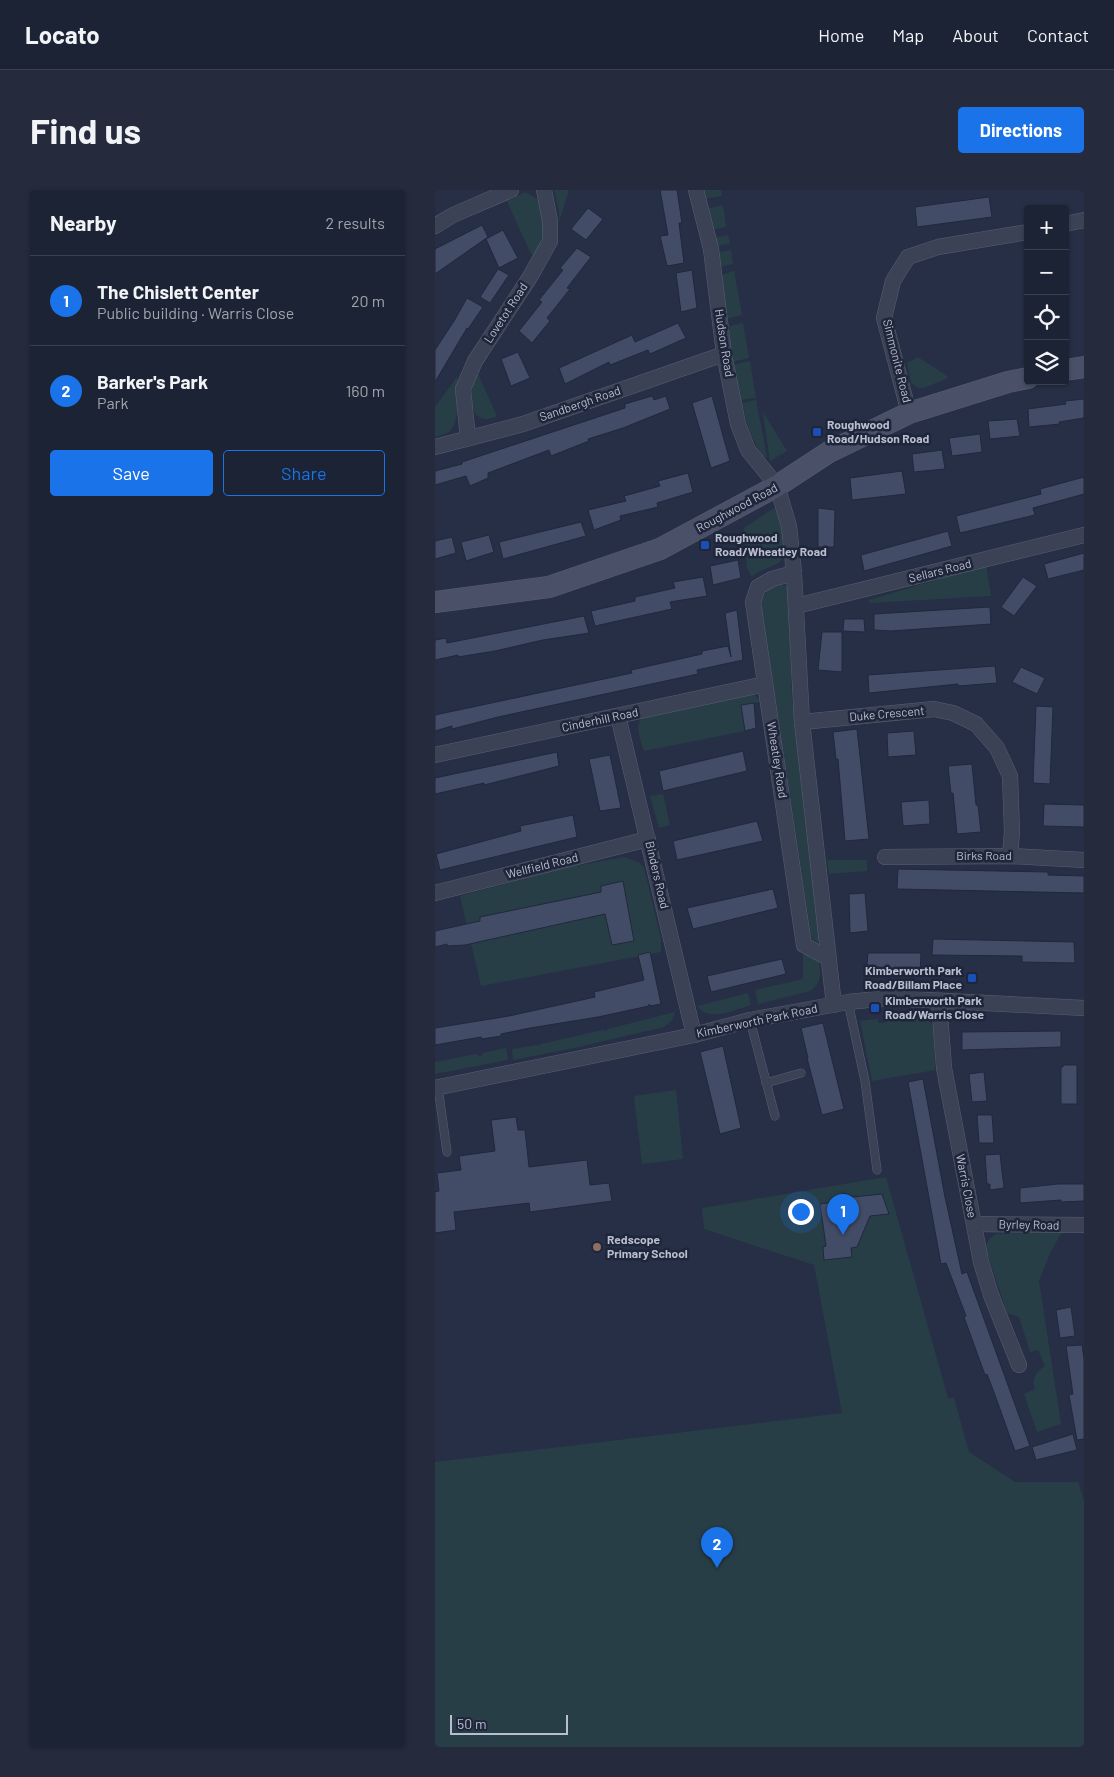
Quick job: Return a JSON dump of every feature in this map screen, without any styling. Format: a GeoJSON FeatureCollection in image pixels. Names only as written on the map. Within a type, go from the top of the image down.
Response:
{"type":"FeatureCollection","features":[{"type":"Feature","properties":{"kind":"street"},"geometry":{"type":"LineString","coordinates":[[435,226],[453,215],[511,190]]}},
{"type":"Feature","properties":{"kind":"street","name":"Lovetot Road"},"geometry":{"type":"LineString","coordinates":[[468,438],[463,389],[475,361],[550,241],[550,221],[544,190]]}},
{"type":"Feature","properties":{"kind":"street","name":"Hudson Road"},"geometry":{"type":"LineString","coordinates":[[696,190],[711,249],[724,354],[738,424],[748,450],[777,486]]}},
{"type":"Feature","properties":{"kind":"street"},"geometry":{"type":"LineString","coordinates":[[1069,223],[1084,220]]}},
{"type":"Feature","properties":{"kind":"street","name":"Simmonite Road"},"geometry":{"type":"LineString","coordinates":[[909,413],[884,318],[893,281],[908,257],[938,247],[1024,233]]}},
{"type":"Feature","properties":{"kind":"street","name":"Sandbergh Road"},"geometry":{"type":"LineString","coordinates":[[435,447],[523,424],[724,354]]}},
{"type":"Feature","properties":{"kind":"street"},"geometry":{"type":"LineString","coordinates":[[1069,369],[1084,367]]}},
{"type":"Feature","properties":{"kind":"street","name":"Roughwood Road"},"geometry":{"type":"LineString","coordinates":[[435,602],[549,588],[660,549],[777,486],[829,452],[909,413],[1024,379]]}},
{"type":"Feature","properties":{"kind":"street"},"geometry":{"type":"LineString","coordinates":[[777,486],[789,526],[794,573],[802,722],[828,958],[841,1004]]}},
{"type":"Feature","properties":{"kind":"street","name":"Sellars Road"},"geometry":{"type":"LineString","coordinates":[[796,606],[1084,535]]}},
{"type":"Feature","properties":{"kind":"street","name":"Wheatley Road"},"geometry":{"type":"LineString","coordinates":[[794,573],[772,579],[758,587],[753,602],[805,945],[828,958]]}},
{"type":"Feature","properties":{"kind":"street","name":"Cinderhill Road"},"geometry":{"type":"LineString","coordinates":[[435,754],[765,684]]}},
{"type":"Feature","properties":{"kind":"street","name":"Duke Crescent"},"geometry":{"type":"LineString","coordinates":[[802,722],[934,709],[953,713],[975,724],[997,748],[1010,776],[1012,832],[1010,856]]}},
{"type":"Feature","properties":{"kind":"street","name":"Binders Road"},"geometry":{"type":"LineString","coordinates":[[618,716],[694,1035]]}},
{"type":"Feature","properties":{"kind":"street","name":"Wellfield Road"},"geometry":{"type":"LineString","coordinates":[[435,893],[648,839]]}},
{"type":"Feature","properties":{"kind":"street","name":"Birks Road"},"geometry":{"type":"LineString","coordinates":[[885,857],[1010,856],[1084,860]]}},
{"type":"Feature","properties":{"kind":"street","name":"Kimberworth Park Road"},"geometry":{"type":"LineString","coordinates":[[436,1087],[694,1035],[750,1020],[887,998],[1084,1008]]}},
{"type":"Feature","properties":{"kind":"street","name":"Warris Close"},"geometry":{"type":"LineString","coordinates":[[939,1001],[944,1068],[981,1262],[991,1295],[1019,1365]]}},
{"type":"Feature","properties":{"kind":"street","name":"Byrley Road"},"geometry":{"type":"LineString","coordinates":[[974,1224],[1084,1225]]}},
{"type":"Feature","properties":{"kind":"lane"},"geometry":{"type":"LineString","coordinates":[[841,1004],[865,1081],[877,1170]]}},
{"type":"Feature","properties":{"kind":"lane"},"geometry":{"type":"LineString","coordinates":[[750,1020],[775,1116]]}},
{"type":"Feature","properties":{"kind":"lane"},"geometry":{"type":"LineString","coordinates":[[766,1083],[801,1073]]}},
{"type":"Feature","properties":{"kind":"lane"},"geometry":{"type":"LineString","coordinates":[[436,1087],[447,1152]]}},
{"type":"Feature","properties":{"kind":"shaded area"},"geometry":{"type":"Polygon","coordinates":[[[554,190],[569,190],[559,222],[559,212],[554,190]]]}},
{"type":"Feature","properties":{"kind":"shaded area"},"geometry":{"type":"Polygon","coordinates":[[[703,190],[721,190],[722,196],[705,199],[703,190]]]}},
{"type":"Feature","properties":{"kind":"shaded area"},"geometry":{"type":"Polygon","coordinates":[[[525,192],[539,201],[543,213],[543,229],[534,257],[507,201],[525,192]]]}},
{"type":"Feature","properties":{"kind":"shaded area"},"geometry":{"type":"Polygon","coordinates":[[[723,205],[726,227],[711,230],[706,209],[723,205]]]}},
{"type":"Feature","properties":{"kind":"shaded area"},"geometry":{"type":"Polygon","coordinates":[[[728,235],[730,243],[714,247],[712,238],[728,235]]]}},
{"type":"Feature","properties":{"kind":"shaded area"},"geometry":{"type":"Polygon","coordinates":[[[731,250],[733,264],[718,267],[715,253],[731,250]]]}},
{"type":"Feature","properties":{"kind":"shaded area"},"geometry":{"type":"Polygon","coordinates":[[[734,271],[742,315],[726,319],[718,276],[734,271]]]}},
{"type":"Feature","properties":{"kind":"shaded area"},"geometry":{"type":"Polygon","coordinates":[[[743,323],[749,358],[732,362],[726,327],[743,323]]]}},
{"type":"Feature","properties":{"kind":"shaded area"},"geometry":{"type":"Polygon","coordinates":[[[918,357],[948,378],[924,388],[918,388],[911,382],[907,363],[918,357]]]}},
{"type":"Feature","properties":{"kind":"shaded area"},"geometry":{"type":"Polygon","coordinates":[[[750,361],[756,398],[740,400],[732,365],[750,361]]]}},
{"type":"Feature","properties":{"kind":"shaded area"},"geometry":{"type":"Polygon","coordinates":[[[478,374],[497,416],[488,419],[481,418],[476,413],[471,398],[474,381],[478,374]]]}},
{"type":"Feature","properties":{"kind":"shaded area"},"geometry":{"type":"Polygon","coordinates":[[[457,377],[458,405],[453,427],[450,431],[435,437],[435,407],[457,377]]]}},
{"type":"Feature","properties":{"kind":"shaded area"},"geometry":{"type":"Polygon","coordinates":[[[756,400],[767,457],[764,457],[753,438],[742,403],[756,400]]]}},
{"type":"Feature","properties":{"kind":"shaded area"},"geometry":{"type":"Polygon","coordinates":[[[763,412],[787,451],[770,461],[763,412]]]}},
{"type":"Feature","properties":{"kind":"shaded area"},"geometry":{"type":"Polygon","coordinates":[[[774,508],[782,525],[784,558],[777,564],[760,571],[752,577],[747,568],[744,528],[774,508]]]}},
{"type":"Feature","properties":{"kind":"shaded area"},"geometry":{"type":"Polygon","coordinates":[[[986,565],[991,596],[869,603],[869,600],[986,565]]]}},
{"type":"Feature","properties":{"kind":"shaded area"},"geometry":{"type":"Polygon","coordinates":[[[780,585],[788,586],[792,701],[797,726],[820,940],[818,942],[813,940],[811,935],[761,610],[765,593],[771,588],[780,585]]]}},
{"type":"Feature","properties":{"kind":"shaded area"},"geometry":{"type":"Polygon","coordinates":[[[754,694],[761,702],[741,705],[745,731],[644,751],[638,729],[642,717],[754,694]]]}},
{"type":"Feature","properties":{"kind":"shaded area"},"geometry":{"type":"Polygon","coordinates":[[[663,794],[670,825],[659,828],[650,796],[663,794]]]}},
{"type":"Feature","properties":{"kind":"shaded area"},"geometry":{"type":"Polygon","coordinates":[[[624,857],[639,862],[644,868],[661,938],[661,952],[481,986],[460,896],[570,867],[624,857]]]}},
{"type":"Feature","properties":{"kind":"shaded area"},"geometry":{"type":"Polygon","coordinates":[[[827,860],[867,860],[867,871],[829,874],[827,860]]]}},
{"type":"Feature","properties":{"kind":"shaded area"},"geometry":{"type":"Polygon","coordinates":[[[803,951],[818,959],[820,973],[817,985],[810,991],[758,1004],[755,990],[803,979],[803,951]]]}},
{"type":"Feature","properties":{"kind":"shaded area"},"geometry":{"type":"Polygon","coordinates":[[[748,993],[751,1005],[730,1012],[708,1014],[698,1006],[748,993]]]}},
{"type":"Feature","properties":{"kind":"shaded area"},"geometry":{"type":"Polygon","coordinates":[[[675,1012],[672,1020],[664,1027],[513,1060],[512,1049],[539,1046],[603,1030],[606,1031],[675,1012]]]}},
{"type":"Feature","properties":{"kind":"shaded area"},"geometry":{"type":"Polygon","coordinates":[[[915,1018],[928,1020],[934,1026],[935,1070],[872,1081],[860,1021],[878,1019],[878,1023],[885,1023],[885,1019],[915,1018]]]}},
{"type":"Feature","properties":{"kind":"shaded area"},"geometry":{"type":"Polygon","coordinates":[[[506,1048],[508,1060],[435,1074],[435,1062],[476,1054],[480,1057],[483,1053],[506,1048]]]}},
{"type":"Feature","properties":{"kind":"shaded area"},"geometry":{"type":"Polygon","coordinates":[[[676,1090],[683,1159],[642,1164],[634,1096],[676,1090]]]}},
{"type":"Feature","properties":{"kind":"shaded area"},"geometry":{"type":"Polygon","coordinates":[[[886,1177],[948,1398],[954,1398],[969,1452],[1015,1482],[1078,1482],[1084,1501],[1084,1747],[435,1747],[435,1462],[842,1413],[814,1265],[704,1229],[702,1208],[886,1177]]]}},
{"type":"Feature","properties":{"kind":"shaded area"},"geometry":{"type":"Polygon","coordinates":[[[1062,1232],[1051,1251],[1039,1281],[1061,1424],[1037,1432],[1024,1394],[1035,1389],[1035,1376],[1045,1366],[1038,1350],[1030,1352],[1019,1317],[1007,1313],[985,1247],[990,1238],[996,1234],[1062,1232]]]}},
{"type":"Feature","properties":{"kind":"building"},"geometry":{"type":"Polygon","coordinates":[[[660,190],[677,190],[682,223],[679,223],[684,263],[667,266],[660,236],[668,235],[660,190]]]}},
{"type":"Feature","properties":{"kind":"building"},"geometry":{"type":"Polygon","coordinates":[[[989,197],[992,217],[917,227],[915,207],[989,197]]]}},
{"type":"Feature","properties":{"kind":"building"},"geometry":{"type":"Polygon","coordinates":[[[588,208],[603,219],[586,240],[571,229],[588,208]]]}},
{"type":"Feature","properties":{"kind":"building"},"geometry":{"type":"Polygon","coordinates":[[[482,225],[488,237],[435,274],[435,249],[482,225]]]}},
{"type":"Feature","properties":{"kind":"building"},"geometry":{"type":"Polygon","coordinates":[[[503,230],[518,258],[499,268],[486,239],[503,230]]]}},
{"type":"Feature","properties":{"kind":"building"},"geometry":{"type":"Polygon","coordinates":[[[577,248],[591,257],[567,288],[570,289],[547,318],[550,321],[532,343],[519,331],[542,302],[539,300],[563,270],[560,268],[577,248]]]}},
{"type":"Feature","properties":{"kind":"building"},"geometry":{"type":"Polygon","coordinates":[[[498,269],[509,275],[490,303],[480,297],[498,269]]]}},
{"type":"Feature","properties":{"kind":"building"},"geometry":{"type":"Polygon","coordinates":[[[692,270],[697,308],[681,312],[676,273],[692,270]]]}},
{"type":"Feature","properties":{"kind":"building"},"geometry":{"type":"Polygon","coordinates":[[[467,298],[483,307],[467,328],[435,382],[435,350],[467,298]]]}},
{"type":"Feature","properties":{"kind":"building"},"geometry":{"type":"Polygon","coordinates":[[[678,323],[686,338],[650,354],[648,350],[610,365],[609,362],[565,384],[559,368],[632,335],[635,342],[678,323]]]}},
{"type":"Feature","properties":{"kind":"building"},"geometry":{"type":"Polygon","coordinates":[[[518,352],[530,378],[511,386],[501,359],[518,352]]]}},
{"type":"Feature","properties":{"kind":"building"},"geometry":{"type":"Polygon","coordinates":[[[652,396],[654,400],[666,396],[670,409],[623,428],[588,439],[589,441],[551,456],[549,450],[488,473],[488,478],[470,486],[466,476],[435,485],[435,471],[462,464],[462,462],[625,408],[625,404],[652,396]]]}},
{"type":"Feature","properties":{"kind":"building"},"geometry":{"type":"Polygon","coordinates":[[[712,396],[730,461],[711,468],[692,403],[712,396]]]}},
{"type":"Feature","properties":{"kind":"building"},"geometry":{"type":"Polygon","coordinates":[[[1084,399],[1084,418],[1059,422],[1060,424],[1029,427],[1028,409],[1066,404],[1065,401],[1084,399]]]}},
{"type":"Feature","properties":{"kind":"building"},"geometry":{"type":"Polygon","coordinates":[[[1017,419],[1020,436],[990,439],[988,421],[1017,419]]]}},
{"type":"Feature","properties":{"kind":"building"},"geometry":{"type":"Polygon","coordinates":[[[980,434],[982,452],[952,456],[949,438],[980,434]]]}},
{"type":"Feature","properties":{"kind":"building"},"geometry":{"type":"Polygon","coordinates":[[[942,450],[945,469],[914,472],[912,454],[942,450]]]}},
{"type":"Feature","properties":{"kind":"building"},"geometry":{"type":"Polygon","coordinates":[[[902,471],[906,494],[852,500],[850,478],[902,471]]]}},
{"type":"Feature","properties":{"kind":"building"},"geometry":{"type":"Polygon","coordinates":[[[688,473],[693,492],[657,503],[658,507],[620,516],[621,520],[594,530],[588,510],[626,501],[624,496],[660,486],[658,481],[688,473]]]}},
{"type":"Feature","properties":{"kind":"building"},"geometry":{"type":"Polygon","coordinates":[[[1084,477],[1084,494],[1033,508],[1035,515],[960,533],[956,516],[1041,494],[1040,489],[1084,477]]]}},
{"type":"Feature","properties":{"kind":"building"},"geometry":{"type":"Polygon","coordinates":[[[818,508],[835,510],[834,547],[818,547],[818,508]]]}},
{"type":"Feature","properties":{"kind":"building"},"geometry":{"type":"Polygon","coordinates":[[[581,522],[586,536],[503,559],[499,542],[581,522]]]}},
{"type":"Feature","properties":{"kind":"building"},"geometry":{"type":"Polygon","coordinates":[[[948,531],[952,546],[864,571],[861,555],[948,531]]]}},
{"type":"Feature","properties":{"kind":"building"},"geometry":{"type":"Polygon","coordinates":[[[489,535],[494,552],[466,561],[461,542],[489,535]]]}},
{"type":"Feature","properties":{"kind":"building"},"geometry":{"type":"Polygon","coordinates":[[[452,537],[456,553],[435,559],[435,541],[452,537]]]}},
{"type":"Feature","properties":{"kind":"building"},"geometry":{"type":"Polygon","coordinates":[[[1084,553],[1084,570],[1048,579],[1044,564],[1084,553]]]}},
{"type":"Feature","properties":{"kind":"building"},"geometry":{"type":"Polygon","coordinates":[[[738,560],[741,578],[713,585],[710,566],[738,560]]]}},
{"type":"Feature","properties":{"kind":"building"},"geometry":{"type":"Polygon","coordinates":[[[703,577],[707,596],[670,602],[672,609],[595,626],[591,611],[635,601],[635,597],[675,588],[673,582],[703,577]]]}},
{"type":"Feature","properties":{"kind":"building"},"geometry":{"type":"Polygon","coordinates":[[[1023,577],[1037,586],[1014,616],[1001,607],[1023,577]]]}},
{"type":"Feature","properties":{"kind":"building"},"geometry":{"type":"Polygon","coordinates":[[[990,607],[991,624],[891,631],[874,630],[874,614],[990,607]]]}},
{"type":"Feature","properties":{"kind":"building"},"geometry":{"type":"Polygon","coordinates":[[[737,610],[743,660],[697,670],[698,674],[498,717],[452,729],[452,726],[435,731],[435,715],[632,673],[631,670],[702,654],[702,651],[728,646],[731,657],[725,613],[737,610]]]}},
{"type":"Feature","properties":{"kind":"building"},"geometry":{"type":"Polygon","coordinates":[[[584,616],[589,633],[435,660],[435,640],[446,638],[447,643],[584,616]]]}},
{"type":"Feature","properties":{"kind":"building"},"geometry":{"type":"Polygon","coordinates":[[[844,619],[864,619],[865,632],[843,631],[844,619]]]}},
{"type":"Feature","properties":{"kind":"building"},"geometry":{"type":"Polygon","coordinates":[[[822,632],[842,632],[842,672],[818,670],[822,632]]]}},
{"type":"Feature","properties":{"kind":"building"},"geometry":{"type":"Polygon","coordinates":[[[995,666],[997,683],[958,686],[958,684],[869,693],[868,675],[995,666]]]}},
{"type":"Feature","properties":{"kind":"building"},"geometry":{"type":"Polygon","coordinates":[[[1021,667],[1045,678],[1037,694],[1012,682],[1021,667]]]}},
{"type":"Feature","properties":{"kind":"building"},"geometry":{"type":"Polygon","coordinates":[[[754,703],[756,728],[745,731],[741,705],[754,703]]]}},
{"type":"Feature","properties":{"kind":"building"},"geometry":{"type":"Polygon","coordinates":[[[1036,706],[1053,707],[1050,784],[1033,783],[1036,706]]]}},
{"type":"Feature","properties":{"kind":"building"},"geometry":{"type":"Polygon","coordinates":[[[857,729],[869,839],[845,841],[838,759],[836,759],[833,732],[857,729]]]}},
{"type":"Feature","properties":{"kind":"building"},"geometry":{"type":"Polygon","coordinates":[[[914,731],[916,755],[888,757],[887,733],[914,731]]]}},
{"type":"Feature","properties":{"kind":"building"},"geometry":{"type":"Polygon","coordinates":[[[743,751],[747,771],[663,791],[659,771],[743,751]]]}},
{"type":"Feature","properties":{"kind":"building"},"geometry":{"type":"Polygon","coordinates":[[[557,752],[559,766],[484,785],[484,783],[435,794],[435,778],[557,752]]]}},
{"type":"Feature","properties":{"kind":"building"},"geometry":{"type":"Polygon","coordinates":[[[610,755],[621,808],[600,811],[589,759],[610,755]]]}},
{"type":"Feature","properties":{"kind":"building"},"geometry":{"type":"Polygon","coordinates":[[[972,764],[981,832],[957,834],[948,766],[972,764]]]}},
{"type":"Feature","properties":{"kind":"building"},"geometry":{"type":"Polygon","coordinates":[[[929,800],[930,824],[903,826],[901,802],[929,800]]]}},
{"type":"Feature","properties":{"kind":"building"},"geometry":{"type":"Polygon","coordinates":[[[1044,804],[1084,805],[1084,827],[1043,826],[1044,804]]]}},
{"type":"Feature","properties":{"kind":"building"},"geometry":{"type":"Polygon","coordinates":[[[573,815],[577,837],[440,870],[436,854],[521,831],[520,826],[573,815]]]}},
{"type":"Feature","properties":{"kind":"building"},"geometry":{"type":"Polygon","coordinates":[[[757,821],[763,841],[677,860],[673,841],[757,821]]]}},
{"type":"Feature","properties":{"kind":"building"},"geometry":{"type":"Polygon","coordinates":[[[898,869],[1048,872],[1048,875],[1084,876],[1084,893],[897,889],[898,869]]]}},
{"type":"Feature","properties":{"kind":"building"},"geometry":{"type":"Polygon","coordinates":[[[623,881],[634,941],[612,945],[605,914],[465,945],[447,946],[447,944],[435,947],[435,931],[480,921],[480,917],[601,892],[601,886],[623,881]]]}},
{"type":"Feature","properties":{"kind":"building"},"geometry":{"type":"Polygon","coordinates":[[[773,889],[778,908],[693,929],[687,908],[773,889]]]}},
{"type":"Feature","properties":{"kind":"building"},"geometry":{"type":"Polygon","coordinates":[[[865,893],[868,931],[850,933],[849,894],[865,893]]]}},
{"type":"Feature","properties":{"kind":"building"},"geometry":{"type":"Polygon","coordinates":[[[933,939],[1074,942],[1075,963],[1022,962],[1022,956],[932,955],[933,939]]]}},
{"type":"Feature","properties":{"kind":"building"},"geometry":{"type":"Polygon","coordinates":[[[650,952],[661,1004],[650,1006],[649,1004],[649,1006],[598,1017],[501,1034],[501,1036],[482,1039],[481,1037],[435,1045],[435,1028],[509,1016],[595,997],[594,992],[644,980],[638,955],[650,952]]]}},
{"type":"Feature","properties":{"kind":"building"},"geometry":{"type":"Polygon","coordinates":[[[868,953],[921,953],[920,975],[866,975],[868,953]]]}},
{"type":"Feature","properties":{"kind":"building"},"geometry":{"type":"Polygon","coordinates":[[[782,959],[786,974],[711,992],[707,976],[782,959]]]}},
{"type":"Feature","properties":{"kind":"building"},"geometry":{"type":"Polygon","coordinates":[[[823,1023],[844,1109],[822,1115],[801,1028],[823,1023]]]}},
{"type":"Feature","properties":{"kind":"building"},"geometry":{"type":"Polygon","coordinates":[[[1061,1031],[1061,1047],[962,1050],[962,1032],[1061,1031]]]}},
{"type":"Feature","properties":{"kind":"building"},"geometry":{"type":"Polygon","coordinates":[[[723,1046],[741,1128],[720,1134],[700,1052],[723,1046]]]}},
{"type":"Feature","properties":{"kind":"building"},"geometry":{"type":"Polygon","coordinates":[[[1063,1065],[1077,1065],[1077,1104],[1061,1104],[1061,1067],[1063,1065]]]}},
{"type":"Feature","properties":{"kind":"building"},"geometry":{"type":"Polygon","coordinates":[[[984,1072],[987,1101],[972,1102],[969,1074],[984,1072]]]}},
{"type":"Feature","properties":{"kind":"building"},"geometry":{"type":"Polygon","coordinates":[[[923,1079],[945,1197],[962,1274],[967,1272],[1030,1446],[1015,1451],[987,1374],[985,1375],[946,1263],[941,1264],[908,1082],[923,1079]]]}},
{"type":"Feature","properties":{"kind":"building"},"geometry":{"type":"Polygon","coordinates":[[[977,1115],[992,1115],[994,1143],[979,1143],[977,1115]]]}},
{"type":"Feature","properties":{"kind":"building"},"geometry":{"type":"Polygon","coordinates":[[[516,1117],[518,1130],[525,1130],[529,1167],[587,1160],[590,1185],[609,1183],[612,1201],[530,1212],[529,1203],[454,1212],[456,1230],[435,1233],[435,1192],[439,1191],[437,1173],[461,1170],[459,1156],[495,1151],[491,1120],[516,1117]]]}},
{"type":"Feature","properties":{"kind":"building"},"geometry":{"type":"Polygon","coordinates":[[[1000,1154],[1004,1188],[990,1190],[990,1184],[987,1184],[985,1155],[1000,1154]]]}},
{"type":"Feature","properties":{"kind":"building"},"geometry":{"type":"Polygon","coordinates":[[[1058,1184],[1084,1184],[1084,1201],[1061,1202],[1061,1200],[1020,1203],[1020,1188],[1058,1184]]]}},
{"type":"Feature","properties":{"kind":"building"},"geometry":{"type":"Polygon","coordinates":[[[843,1193],[853,1197],[882,1194],[889,1214],[870,1216],[857,1247],[851,1248],[852,1257],[824,1260],[823,1247],[826,1246],[820,1204],[841,1201],[843,1193]]]}},
{"type":"Feature","properties":{"kind":"building"},"geometry":{"type":"Polygon","coordinates":[[[1071,1307],[1075,1336],[1060,1338],[1056,1310],[1071,1307]]]}},
{"type":"Feature","properties":{"kind":"building"},"geometry":{"type":"Polygon","coordinates":[[[1082,1345],[1084,1359],[1084,1439],[1077,1440],[1069,1395],[1073,1394],[1066,1346],[1082,1345]]]}},
{"type":"Feature","properties":{"kind":"building"},"geometry":{"type":"Polygon","coordinates":[[[1073,1434],[1077,1450],[1036,1460],[1032,1447],[1073,1434]]]}},
{"type":"Feature","properties":{"kind":"place","name":"Roughwood Road/Hudson Road"},"geometry":{"type":"Point","coordinates":[817,432]}},
{"type":"Feature","properties":{"kind":"place","name":"Roughwood Road/Wheatley Road"},"geometry":{"type":"Point","coordinates":[705,545]}},
{"type":"Feature","properties":{"kind":"place","name":"Kimberworth Park Road/Billam Place"},"geometry":{"type":"Point","coordinates":[972,978]}},
{"type":"Feature","properties":{"kind":"place","name":"Kimberworth Park Road/Warris Close"},"geometry":{"type":"Point","coordinates":[875,1008]}},
{"type":"Feature","properties":{"kind":"place","name":"The Chislett Center"},"geometry":{"type":"Point","coordinates":[843,1235]}},
{"type":"Feature","properties":{"kind":"place","name":"Redscope Primary School"},"geometry":{"type":"Point","coordinates":[597,1247]}},
{"type":"Feature","properties":{"kind":"place","name":"Barker's Park"},"geometry":{"type":"Point","coordinates":[717,1568]}}]}
